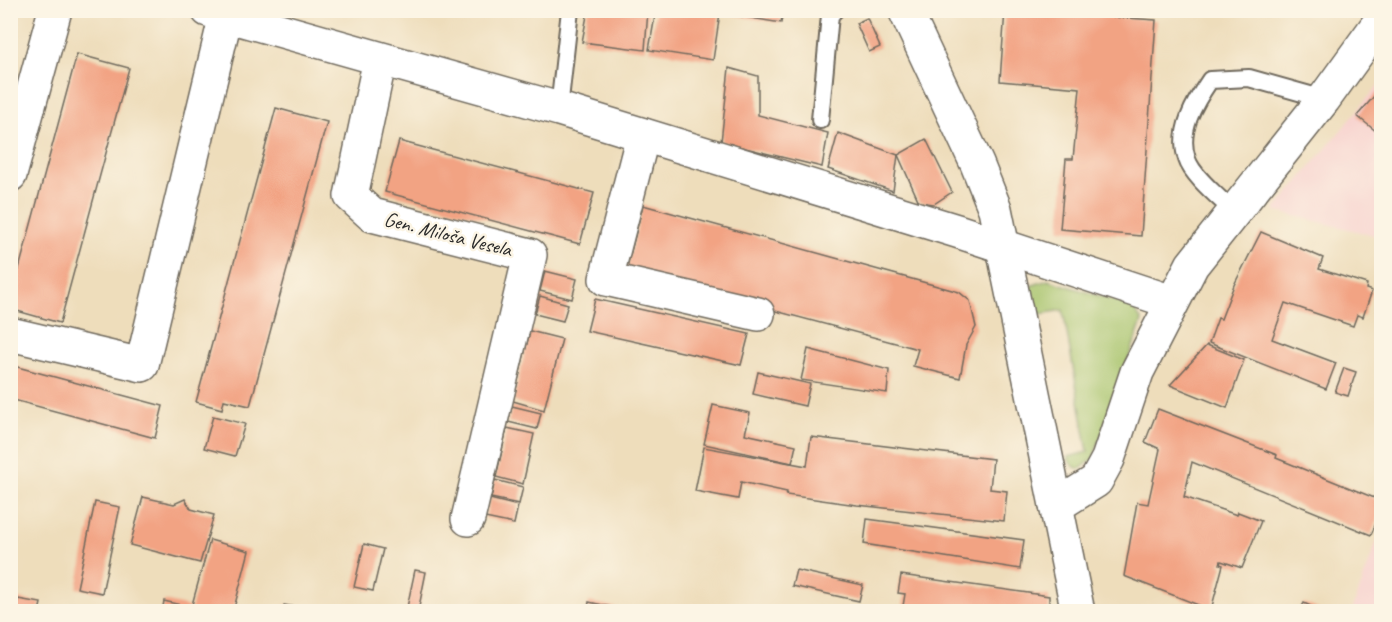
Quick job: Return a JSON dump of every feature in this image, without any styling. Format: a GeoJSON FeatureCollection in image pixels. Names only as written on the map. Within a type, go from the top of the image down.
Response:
{"type":"FeatureCollection","features":[{"type":"Feature","properties":{"kind":"street"},"geometry":{"type":"LineString","coordinates":[[10,175],[18,116],[55,10]]}},
{"type":"Feature","properties":{"kind":"street"},"geometry":{"type":"LineString","coordinates":[[905,10],[977,164],[995,209],[1078,612]]}},
{"type":"Feature","properties":{"kind":"street"},"geometry":{"type":"LineString","coordinates":[[10,334],[142,365],[217,13],[559,109],[1172,302]]}},
{"type":"Feature","properties":{"kind":"street"},"geometry":{"type":"LineString","coordinates":[[1056,506],[1096,481],[1108,459],[1137,372],[1192,265],[1324,99],[1382,19]]}},
{"type":"Feature","properties":{"kind":"street","name":"Gen. Miloša Vesela"},"geometry":{"type":"LineString","coordinates":[[380,59],[351,196],[372,215],[530,255],[468,519]]}},
{"type":"Feature","properties":{"kind":"street"},"geometry":{"type":"LineString","coordinates":[[643,135],[606,279],[758,314]]}},
{"type":"Feature","properties":{"kind":"lane"},"geometry":{"type":"LineString","coordinates":[[559,109],[570,10]]}},
{"type":"Feature","properties":{"kind":"lane"},"geometry":{"type":"LineString","coordinates":[[820,120],[830,15],[835,10]]}},
{"type":"Feature","properties":{"kind":"lane"},"geometry":{"type":"LineString","coordinates":[[1234,212],[1206,185],[1186,159],[1185,132],[1193,104],[1210,80],[1249,78],[1324,99]]}},
{"type":"Feature","properties":{"kind":"shaded area"},"geometry":{"type":"Polygon","coordinates":[[[1381,82],[1381,237],[1274,211],[1381,82]]]}},
{"type":"Feature","properties":{"kind":"shaded area"},"geometry":{"type":"Polygon","coordinates":[[[1381,529],[1381,611],[1352,611],[1381,529]]]}},
{"type":"Feature","properties":{"kind":"green space"},"geometry":{"type":"Polygon","coordinates":[[[1048,280],[1132,306],[1142,321],[1093,459],[1080,469],[1069,462],[1068,457],[1088,452],[1063,310],[1034,315],[1030,286],[1048,280]]]}},
{"type":"Feature","properties":{"kind":"building"},"geometry":{"type":"Polygon","coordinates":[[[588,10],[648,10],[645,50],[582,42],[588,10]]]}},
{"type":"Feature","properties":{"kind":"building"},"geometry":{"type":"Polygon","coordinates":[[[656,10],[783,10],[781,23],[720,13],[713,60],[649,50],[656,10]]]}},
{"type":"Feature","properties":{"kind":"building"},"geometry":{"type":"Polygon","coordinates":[[[1005,10],[1052,10],[1052,13],[1156,20],[1141,236],[1060,229],[1066,159],[1073,159],[1080,88],[1000,81],[1005,10]]]}},
{"type":"Feature","properties":{"kind":"building"},"geometry":{"type":"Polygon","coordinates":[[[867,18],[880,47],[869,52],[856,23],[867,18]]]}},
{"type":"Feature","properties":{"kind":"building"},"geometry":{"type":"Polygon","coordinates":[[[77,54],[129,68],[60,323],[10,309],[10,302],[77,54]]]}},
{"type":"Feature","properties":{"kind":"building"},"geometry":{"type":"Polygon","coordinates":[[[729,68],[758,76],[758,115],[828,133],[822,167],[721,142],[729,68]]]}},
{"type":"Feature","properties":{"kind":"building"},"geometry":{"type":"Polygon","coordinates":[[[1382,87],[1382,136],[1357,116],[1382,87]]]}},
{"type":"Feature","properties":{"kind":"building"},"geometry":{"type":"Polygon","coordinates":[[[276,108],[327,122],[250,406],[224,400],[222,409],[196,402],[276,108]]]}},
{"type":"Feature","properties":{"kind":"building"},"geometry":{"type":"Polygon","coordinates":[[[838,133],[898,155],[893,191],[828,169],[838,133]]]}},
{"type":"Feature","properties":{"kind":"building"},"geometry":{"type":"Polygon","coordinates":[[[926,139],[952,192],[934,204],[919,202],[898,155],[926,139]]]}},
{"type":"Feature","properties":{"kind":"building"},"geometry":{"type":"Polygon","coordinates":[[[399,141],[594,193],[580,244],[385,192],[399,141]]]}},
{"type":"Feature","properties":{"kind":"building"},"geometry":{"type":"Polygon","coordinates":[[[643,205],[959,292],[970,301],[976,327],[966,345],[960,378],[913,366],[918,349],[626,271],[643,205]]]}},
{"type":"Feature","properties":{"kind":"building"},"geometry":{"type":"Polygon","coordinates":[[[1261,232],[1323,258],[1319,269],[1367,284],[1366,289],[1372,291],[1363,317],[1357,315],[1353,326],[1285,303],[1272,339],[1336,363],[1326,389],[1209,343],[1218,318],[1221,319],[1234,285],[1261,232]]]}},
{"type":"Feature","properties":{"kind":"building"},"geometry":{"type":"Polygon","coordinates":[[[545,271],[577,279],[572,299],[540,291],[545,271]]]}},
{"type":"Feature","properties":{"kind":"building"},"geometry":{"type":"Polygon","coordinates":[[[540,296],[568,304],[563,321],[535,314],[540,296]]]}},
{"type":"Feature","properties":{"kind":"building"},"geometry":{"type":"Polygon","coordinates":[[[595,299],[749,334],[741,365],[587,331],[595,299]]]}},
{"type":"Feature","properties":{"kind":"building"},"geometry":{"type":"Polygon","coordinates":[[[530,331],[562,339],[544,410],[513,401],[530,331]]]}},
{"type":"Feature","properties":{"kind":"building"},"geometry":{"type":"Polygon","coordinates":[[[1207,345],[1244,360],[1227,408],[1170,385],[1207,345]]]}},
{"type":"Feature","properties":{"kind":"building"},"geometry":{"type":"Polygon","coordinates":[[[808,349],[889,370],[887,393],[801,380],[808,349]]]}},
{"type":"Feature","properties":{"kind":"building"},"geometry":{"type":"Polygon","coordinates":[[[10,365],[163,406],[155,438],[10,399],[10,365]]]}},
{"type":"Feature","properties":{"kind":"building"},"geometry":{"type":"Polygon","coordinates":[[[1344,368],[1356,372],[1348,396],[1335,392],[1344,368]]]}},
{"type":"Feature","properties":{"kind":"building"},"geometry":{"type":"Polygon","coordinates":[[[758,372],[810,384],[805,406],[753,394],[758,372]]]}},
{"type":"Feature","properties":{"kind":"building"},"geometry":{"type":"Polygon","coordinates":[[[713,405],[750,413],[745,434],[796,445],[792,463],[704,444],[713,405]]]}},
{"type":"Feature","properties":{"kind":"building"},"geometry":{"type":"Polygon","coordinates":[[[512,406],[541,413],[537,429],[508,422],[512,406]]]}},
{"type":"Feature","properties":{"kind":"building"},"geometry":{"type":"Polygon","coordinates":[[[1158,409],[1277,455],[1276,458],[1382,501],[1382,509],[1371,535],[1192,462],[1184,497],[1261,521],[1242,568],[1221,561],[1220,564],[1223,565],[1211,610],[1124,576],[1137,502],[1148,504],[1160,449],[1145,442],[1158,409]]]}},
{"type":"Feature","properties":{"kind":"building"},"geometry":{"type":"Polygon","coordinates":[[[213,416],[245,424],[235,456],[204,448],[213,416]]]}},
{"type":"Feature","properties":{"kind":"building"},"geometry":{"type":"Polygon","coordinates":[[[507,428],[534,434],[523,484],[496,477],[507,428]]]}},
{"type":"Feature","properties":{"kind":"building"},"geometry":{"type":"Polygon","coordinates":[[[811,437],[993,459],[990,489],[1007,491],[1004,521],[786,495],[787,492],[741,482],[738,499],[695,491],[704,447],[807,466],[811,437]]]}},
{"type":"Feature","properties":{"kind":"building"},"geometry":{"type":"Polygon","coordinates":[[[495,480],[523,487],[519,504],[491,498],[495,480]]]}},
{"type":"Feature","properties":{"kind":"building"},"geometry":{"type":"Polygon","coordinates":[[[143,497],[174,504],[185,499],[191,509],[214,515],[200,563],[130,545],[143,497]]]}},
{"type":"Feature","properties":{"kind":"building"},"geometry":{"type":"Polygon","coordinates":[[[490,499],[518,506],[514,524],[485,518],[490,499]]]}},
{"type":"Feature","properties":{"kind":"building"},"geometry":{"type":"Polygon","coordinates":[[[95,502],[120,507],[102,593],[77,588],[95,502]]]}},
{"type":"Feature","properties":{"kind":"building"},"geometry":{"type":"Polygon","coordinates":[[[867,519],[1024,540],[1020,569],[864,544],[867,519]]]}},
{"type":"Feature","properties":{"kind":"building"},"geometry":{"type":"Polygon","coordinates":[[[210,540],[249,551],[233,612],[190,612],[210,540]]]}},
{"type":"Feature","properties":{"kind":"building"},"geometry":{"type":"Polygon","coordinates":[[[364,544],[383,549],[373,591],[354,587],[364,544]]]}},
{"type":"Feature","properties":{"kind":"building"},"geometry":{"type":"Polygon","coordinates":[[[415,570],[426,572],[418,612],[406,612],[415,570]]]}},
{"type":"Feature","properties":{"kind":"building"},"geometry":{"type":"Polygon","coordinates":[[[796,570],[863,585],[859,601],[792,586],[796,570]]]}},
{"type":"Feature","properties":{"kind":"building"},"geometry":{"type":"Polygon","coordinates":[[[901,575],[1049,596],[1049,612],[902,612],[905,594],[898,593],[901,575]]]}},
{"type":"Feature","properties":{"kind":"building"},"geometry":{"type":"Polygon","coordinates":[[[18,599],[41,603],[39,612],[15,612],[18,599]]]}},
{"type":"Feature","properties":{"kind":"building"},"geometry":{"type":"Polygon","coordinates":[[[164,601],[189,607],[188,612],[162,612],[164,601]]]}},
{"type":"Feature","properties":{"kind":"building"},"geometry":{"type":"Polygon","coordinates":[[[589,602],[621,609],[621,612],[587,612],[589,602]]]}},
{"type":"Feature","properties":{"kind":"building"},"geometry":{"type":"Polygon","coordinates":[[[1304,603],[1323,612],[1299,612],[1304,603]]]}},
{"type":"Feature","properties":{"kind":"building"},"geometry":{"type":"Polygon","coordinates":[[[284,605],[302,608],[301,612],[283,612],[284,605]]]}}]}
